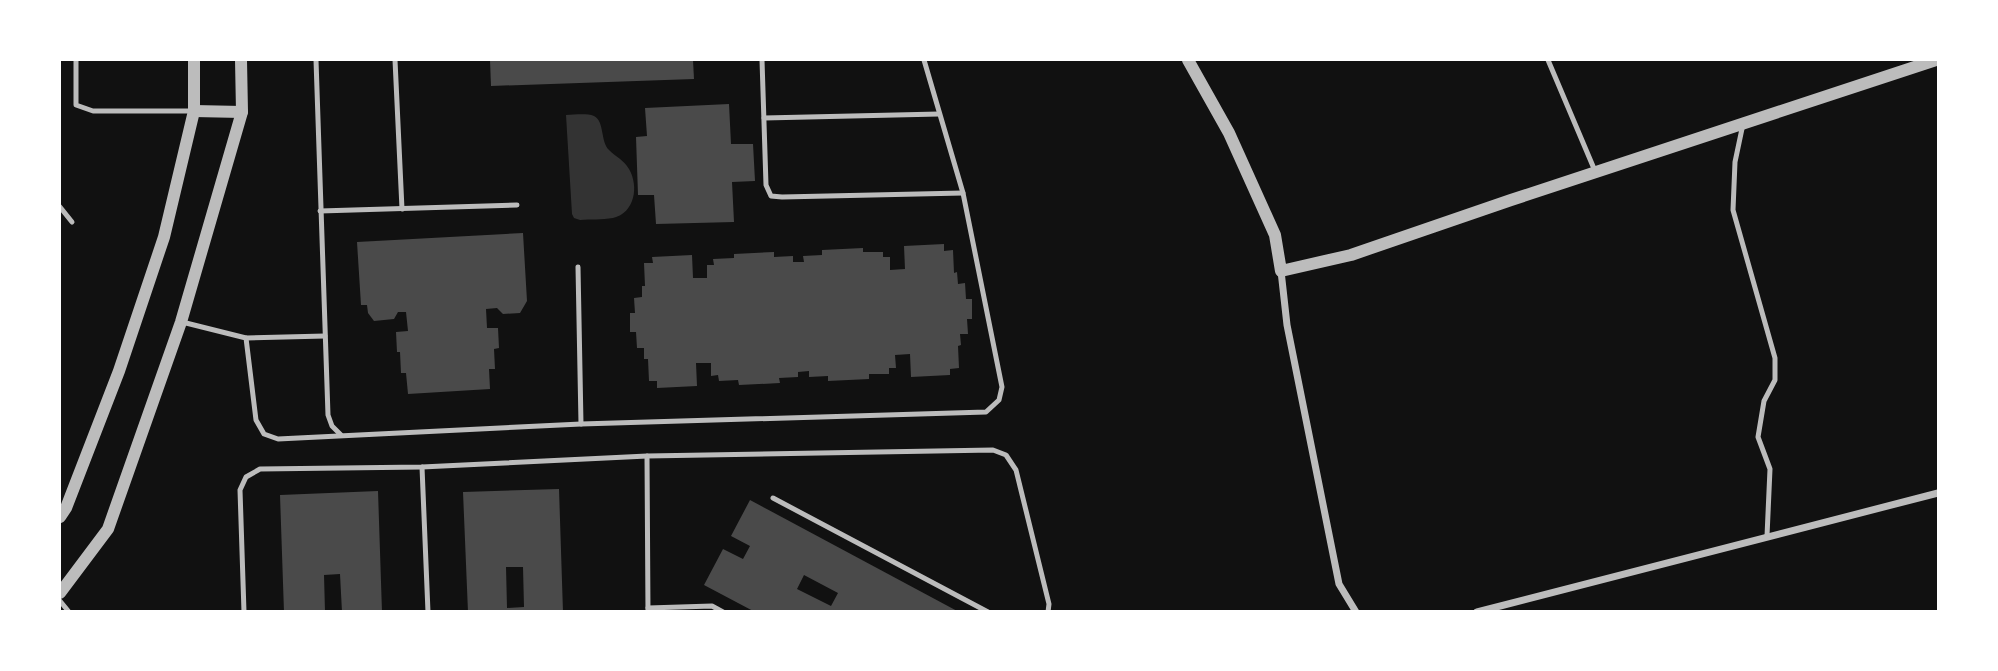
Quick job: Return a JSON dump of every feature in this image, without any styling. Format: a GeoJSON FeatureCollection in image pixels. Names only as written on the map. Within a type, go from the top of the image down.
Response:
{"type":"FeatureCollection","features":[{"type":"Feature","properties":{"kind":"street"},"geometry":{"type":"LineString","coordinates":[[60,517],[66,508],[119,371],[160,249],[194,111],[194,60]]}},
{"type":"Feature","properties":{"kind":"street"},"geometry":{"type":"LineString","coordinates":[[60,593],[108,529],[181,322],[242,112],[241,60]]}},
{"type":"Feature","properties":{"kind":"street"},"geometry":{"type":"LineString","coordinates":[[1188,60],[1229,133],[1275,235],[1287,325],[1339,584],[1356,611]]}},
{"type":"Feature","properties":{"kind":"street"},"geometry":{"type":"LineString","coordinates":[[1281,271],[1351,256],[1743,124],[1909,64],[1936,60]]}},
{"type":"Feature","properties":{"kind":"street"},"geometry":{"type":"LineString","coordinates":[[194,111],[242,112]]}},
{"type":"Feature","properties":{"kind":"street"},"geometry":{"type":"LineString","coordinates":[[1477,611],[1938,493]]}},
{"type":"Feature","properties":{"kind":"lane"},"geometry":{"type":"LineString","coordinates":[[76,60],[76,106],[93,111],[194,111]]}},
{"type":"Feature","properties":{"kind":"lane"},"geometry":{"type":"LineString","coordinates":[[316,60],[328,415],[332,426],[341,435]]}},
{"type":"Feature","properties":{"kind":"lane"},"geometry":{"type":"LineString","coordinates":[[395,60],[402,208]]}},
{"type":"Feature","properties":{"kind":"lane"},"geometry":{"type":"LineString","coordinates":[[762,60],[766,185],[771,196],[963,193]]}},
{"type":"Feature","properties":{"kind":"lane"},"geometry":{"type":"LineString","coordinates":[[246,338],[256,420],[264,434],[278,439],[581,424],[986,412],[999,400],[1002,387],[963,193],[924,60]]}},
{"type":"Feature","properties":{"kind":"lane"},"geometry":{"type":"LineString","coordinates":[[1548,60],[1595,172]]}},
{"type":"Feature","properties":{"kind":"lane"},"geometry":{"type":"LineString","coordinates":[[764,118],[939,114]]}},
{"type":"Feature","properties":{"kind":"lane"},"geometry":{"type":"LineString","coordinates":[[1743,124],[1735,162],[1733,209],[1775,358],[1775,380],[1764,401],[1758,437],[1770,469],[1767,536]]}},
{"type":"Feature","properties":{"kind":"lane"},"geometry":{"type":"LineString","coordinates":[[320,211],[517,205]]}},
{"type":"Feature","properties":{"kind":"lane"},"geometry":{"type":"LineString","coordinates":[[60,207],[72,222]]}},
{"type":"Feature","properties":{"kind":"lane"},"geometry":{"type":"LineString","coordinates":[[578,267],[581,424]]}},
{"type":"Feature","properties":{"kind":"lane"},"geometry":{"type":"LineString","coordinates":[[181,322],[246,338],[325,337]]}},
{"type":"Feature","properties":{"kind":"lane"},"geometry":{"type":"LineString","coordinates":[[244,611],[240,490],[246,477],[260,469],[422,467],[647,456],[993,450],[1006,455],[1016,470],[1049,604],[1048,611]]}},
{"type":"Feature","properties":{"kind":"lane"},"geometry":{"type":"LineString","coordinates":[[647,456],[648,610],[712,606],[723,611]]}},
{"type":"Feature","properties":{"kind":"lane"},"geometry":{"type":"LineString","coordinates":[[422,467],[428,611]]}},
{"type":"Feature","properties":{"kind":"lane"},"geometry":{"type":"LineString","coordinates":[[773,498],[988,611]]}},
{"type":"Feature","properties":{"kind":"lane"},"geometry":{"type":"LineString","coordinates":[[60,601],[69,611]]}},
{"type":"Feature","properties":{"kind":"shaded area"},"geometry":{"type":"Polygon","coordinates":[[[566,115],[594,116],[601,127],[606,146],[629,169],[634,183],[633,198],[626,211],[620,215],[605,219],[574,218],[566,115]]]}},
{"type":"Feature","properties":{"kind":"building"},"geometry":{"type":"Polygon","coordinates":[[[490,60],[693,60],[694,79],[491,86],[490,60]]]}},
{"type":"Feature","properties":{"kind":"building"},"geometry":{"type":"Polygon","coordinates":[[[729,104],[731,144],[753,144],[755,181],[732,182],[734,222],[656,224],[654,195],[638,195],[636,137],[647,136],[645,108],[729,104]]]}},
{"type":"Feature","properties":{"kind":"building"},"geometry":{"type":"Polygon","coordinates":[[[523,233],[527,301],[520,313],[503,314],[497,308],[486,309],[487,328],[498,328],[499,348],[494,349],[495,369],[489,369],[490,389],[408,394],[406,373],[401,373],[396,332],[408,331],[406,312],[398,312],[394,319],[374,321],[368,313],[367,305],[361,305],[357,242],[523,233]]]}},
{"type":"Feature","properties":{"kind":"building"},"geometry":{"type":"Polygon","coordinates":[[[944,244],[944,251],[953,250],[954,273],[957,272],[958,284],[965,283],[966,299],[972,299],[972,319],[967,319],[968,334],[960,334],[959,368],[950,369],[950,375],[911,377],[910,354],[895,355],[896,368],[889,368],[889,374],[869,374],[869,379],[828,381],[828,376],[809,377],[809,371],[798,372],[798,377],[779,378],[780,383],[739,385],[738,380],[719,381],[718,375],[711,376],[711,363],[696,363],[697,386],[657,388],[657,381],[649,381],[648,359],[644,359],[644,348],[637,348],[636,332],[630,332],[630,313],[635,313],[634,298],[642,297],[642,286],[645,286],[644,263],[653,263],[652,257],[692,255],[693,278],[707,278],[707,265],[714,265],[713,259],[734,258],[734,254],[774,252],[774,257],[793,256],[793,262],[804,262],[803,256],[822,255],[822,250],[863,248],[863,252],[883,252],[883,257],[890,257],[890,270],[905,269],[904,246],[944,244]]]}},
{"type":"Feature","properties":{"kind":"building"},"geometry":{"type":"Polygon","coordinates":[[[559,489],[563,612],[468,612],[463,492],[559,489]],[[506,567],[507,608],[524,607],[523,567],[506,567]]]}},
{"type":"Feature","properties":{"kind":"building"},"geometry":{"type":"Polygon","coordinates":[[[378,491],[382,612],[342,612],[340,574],[324,575],[325,612],[284,612],[280,495],[378,491]]]}},
{"type":"Feature","properties":{"kind":"building"},"geometry":{"type":"Polygon","coordinates":[[[750,500],[959,612],[755,612],[704,585],[723,549],[743,559],[750,546],[731,536],[750,500]],[[804,575],[797,589],[831,606],[838,593],[804,575]]]}}]}
